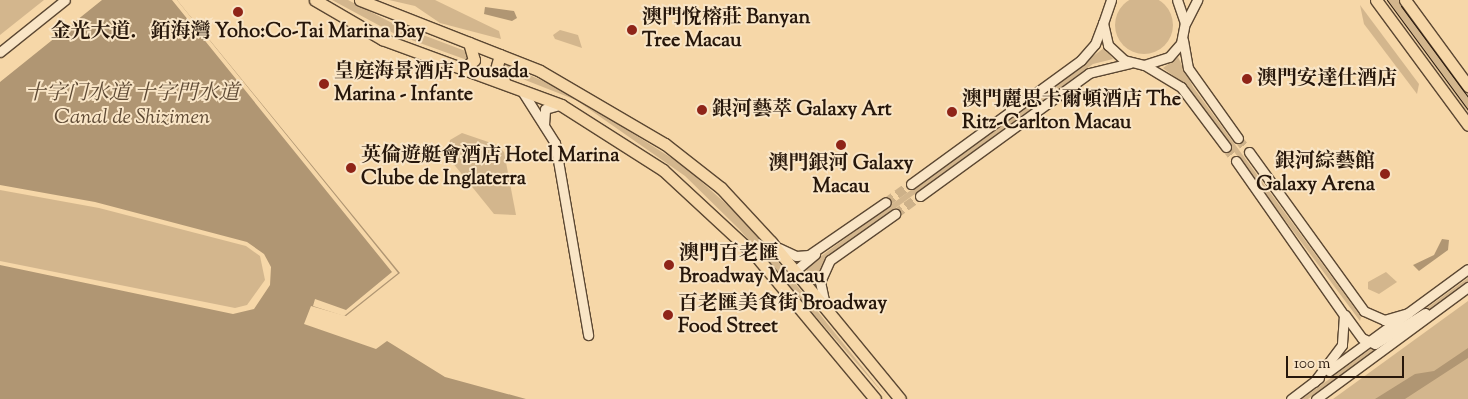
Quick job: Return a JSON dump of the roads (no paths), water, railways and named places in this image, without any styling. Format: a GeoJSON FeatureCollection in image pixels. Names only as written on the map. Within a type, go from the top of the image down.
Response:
{"type":"FeatureCollection","features":[{"type":"Feature","properties":{"kind":"main road"},"geometry":{"type":"LineString","coordinates":[[315,0],[382,39],[504,81],[522,91],[561,105],[663,170],[698,199],[780,283],[875,399]]}},
{"type":"Feature","properties":{"kind":"main road"},"geometry":{"type":"LineString","coordinates":[[360,0],[500,55],[565,83],[665,144],[721,188],[771,242],[826,306],[900,399]]}},
{"type":"Feature","properties":{"kind":"main road"},"geometry":{"type":"LineString","coordinates":[[1376,0],[1468,125]]}},
{"type":"Feature","properties":{"kind":"main road"},"geometry":{"type":"LineString","coordinates":[[1404,0],[1468,86]]}},
{"type":"Feature","properties":{"kind":"main road"},"geometry":{"type":"LineString","coordinates":[[465,68],[474,60],[469,43]]}},
{"type":"Feature","properties":{"kind":"main road"},"geometry":{"type":"LineString","coordinates":[[500,55],[496,69],[504,81]]}},
{"type":"Feature","properties":{"kind":"street"},"geometry":{"type":"LineString","coordinates":[[0,52],[65,0]]}},
{"type":"Feature","properties":{"kind":"street"},"geometry":{"type":"LineString","coordinates":[[1105,0],[1105,12]]}},
{"type":"Feature","properties":{"kind":"street"},"geometry":{"type":"LineString","coordinates":[[911,184],[1081,60],[1095,44],[1105,12],[1111,0]]}},
{"type":"Feature","properties":{"kind":"street"},"geometry":{"type":"LineString","coordinates":[[1177,0],[1185,23]]}},
{"type":"Feature","properties":{"kind":"street"},"geometry":{"type":"LineString","coordinates":[[1197,0],[1185,23],[1184,34],[1188,68],[1238,138]]}},
{"type":"Feature","properties":{"kind":"street"},"geometry":{"type":"LineString","coordinates":[[1102,23],[1112,51],[1130,63]]}},
{"type":"Feature","properties":{"kind":"street"},"geometry":{"type":"LineString","coordinates":[[1144,65],[1169,57],[1184,34]]}},
{"type":"Feature","properties":{"kind":"street"},"geometry":{"type":"LineString","coordinates":[[920,196],[1089,72],[1130,63],[1144,65],[1164,73],[1181,86],[1226,147]]}},
{"type":"Feature","properties":{"kind":"street"},"geometry":{"type":"LineString","coordinates":[[522,91],[544,125],[558,154],[588,335]]}},
{"type":"Feature","properties":{"kind":"street"},"geometry":{"type":"LineString","coordinates":[[544,125],[544,109],[561,105]]}},
{"type":"Feature","properties":{"kind":"street"},"geometry":{"type":"LineString","coordinates":[[1248,152],[1364,311],[1384,320],[1408,313]]}},
{"type":"Feature","properties":{"kind":"street"},"geometry":{"type":"LineString","coordinates":[[1236,161],[1342,310],[1368,342]]}},
{"type":"Feature","properties":{"kind":"street"},"geometry":{"type":"LineString","coordinates":[[796,270],[886,202]]}},
{"type":"Feature","properties":{"kind":"street"},"geometry":{"type":"LineString","coordinates":[[826,306],[820,282],[830,260],[895,214]]}},
{"type":"Feature","properties":{"kind":"street"},"geometry":{"type":"LineString","coordinates":[[771,242],[796,256],[829,244]]}},
{"type":"Feature","properties":{"kind":"street"},"geometry":{"type":"LineString","coordinates":[[1291,399],[1468,269]]}},
{"type":"Feature","properties":{"kind":"street"},"geometry":{"type":"LineString","coordinates":[[1316,399],[1468,287]]}},
{"type":"Feature","properties":{"kind":"street"},"geometry":{"type":"LineString","coordinates":[[1368,342],[1385,340],[1446,303]]}},
{"type":"Feature","properties":{"kind":"street"},"geometry":{"type":"LineString","coordinates":[[1314,382],[1342,345],[1346,328],[1342,310]]}},
{"type":"Feature","properties":{"kind":"water","name":"十字门水道 十字門水道 Canal de Shizimen"},"geometry":{"type":"Polygon","coordinates":[[[102,0],[177,0],[400,273],[346,316],[311,306],[304,324],[376,349],[387,341],[445,377],[526,399],[0,399],[0,265],[233,314],[254,309],[270,285],[271,267],[264,254],[247,242],[95,202],[0,185],[0,82],[102,0]]]}},
{"type":"Feature","properties":{"kind":"water"},"geometry":{"type":"Polygon","coordinates":[[[485,7],[514,11],[517,18],[512,21],[484,14],[485,7]]]}},
{"type":"Feature","properties":{"kind":"water"},"geometry":{"type":"Polygon","coordinates":[[[1442,239],[1449,240],[1448,250],[1419,271],[1413,265],[1434,255],[1442,239]]]}},
{"type":"Feature","properties":{"kind":"water"},"geometry":{"type":"Polygon","coordinates":[[[1468,348],[1468,358],[1405,399],[1375,399],[1415,374],[1434,371],[1468,348]]]}},
{"type":"Feature","properties":{"kind":"tunnel"},"geometry":{"type":"LineString","coordinates":[[1238,138],[1249,152]]}},
{"type":"Feature","properties":{"kind":"tunnel"},"geometry":{"type":"LineString","coordinates":[[1226,147],[1236,161]]}},
{"type":"Feature","properties":{"kind":"tunnel"},"geometry":{"type":"LineString","coordinates":[[886,202],[911,184]]}},
{"type":"Feature","properties":{"kind":"tunnel"},"geometry":{"type":"LineString","coordinates":[[895,214],[920,196]]}},
{"type":"Feature","properties":{"kind":"tram line"},"geometry":{"type":"LineString","coordinates":[[1387,0],[1468,110]]}},
{"type":"Feature","properties":{"kind":"tram line"},"geometry":{"type":"LineString","coordinates":[[1401,6],[1468,97]]}},
{"type":"Feature","properties":{"kind":"place","name":"金光大道．銆海灣 Yoho:Co-Tai Marina Bay"},"geometry":{"type":"Point","coordinates":[238,12]}},
{"type":"Feature","properties":{"kind":"place","name":"澳門悅榕莊 Banyan Tree Macau"},"geometry":{"type":"Point","coordinates":[632,30]}},
{"type":"Feature","properties":{"kind":"place","name":"澳門安達仕酒店"},"geometry":{"type":"Point","coordinates":[1247,79]}},
{"type":"Feature","properties":{"kind":"place","name":"皇庭海景酒店 Pousada Marina - Infante"},"geometry":{"type":"Point","coordinates":[324,84]}},
{"type":"Feature","properties":{"kind":"place","name":"銀河藝萃 Galaxy Art"},"geometry":{"type":"Point","coordinates":[702,110]}},
{"type":"Feature","properties":{"kind":"place","name":"澳門麗思卡爾頓酒店 The Ritz-Carlton Macau"},"geometry":{"type":"Point","coordinates":[952,112]}},
{"type":"Feature","properties":{"kind":"place","name":"澳門銀河 Galaxy Macau"},"geometry":{"type":"Point","coordinates":[841,145]}},
{"type":"Feature","properties":{"kind":"place","name":"英倫遊艇會酒店 Hotel Marina Clube de Inglaterra"},"geometry":{"type":"Point","coordinates":[351,168]}},
{"type":"Feature","properties":{"kind":"place","name":"銀河綜藝館 Galaxy Arena"},"geometry":{"type":"Point","coordinates":[1385,174]}},
{"type":"Feature","properties":{"kind":"place","name":"澳門百老匯 Broadway Macau"},"geometry":{"type":"Point","coordinates":[669,265]}},
{"type":"Feature","properties":{"kind":"place","name":"百老匯美食街 Broadway Food Street"},"geometry":{"type":"Point","coordinates":[668,315]}}]}
